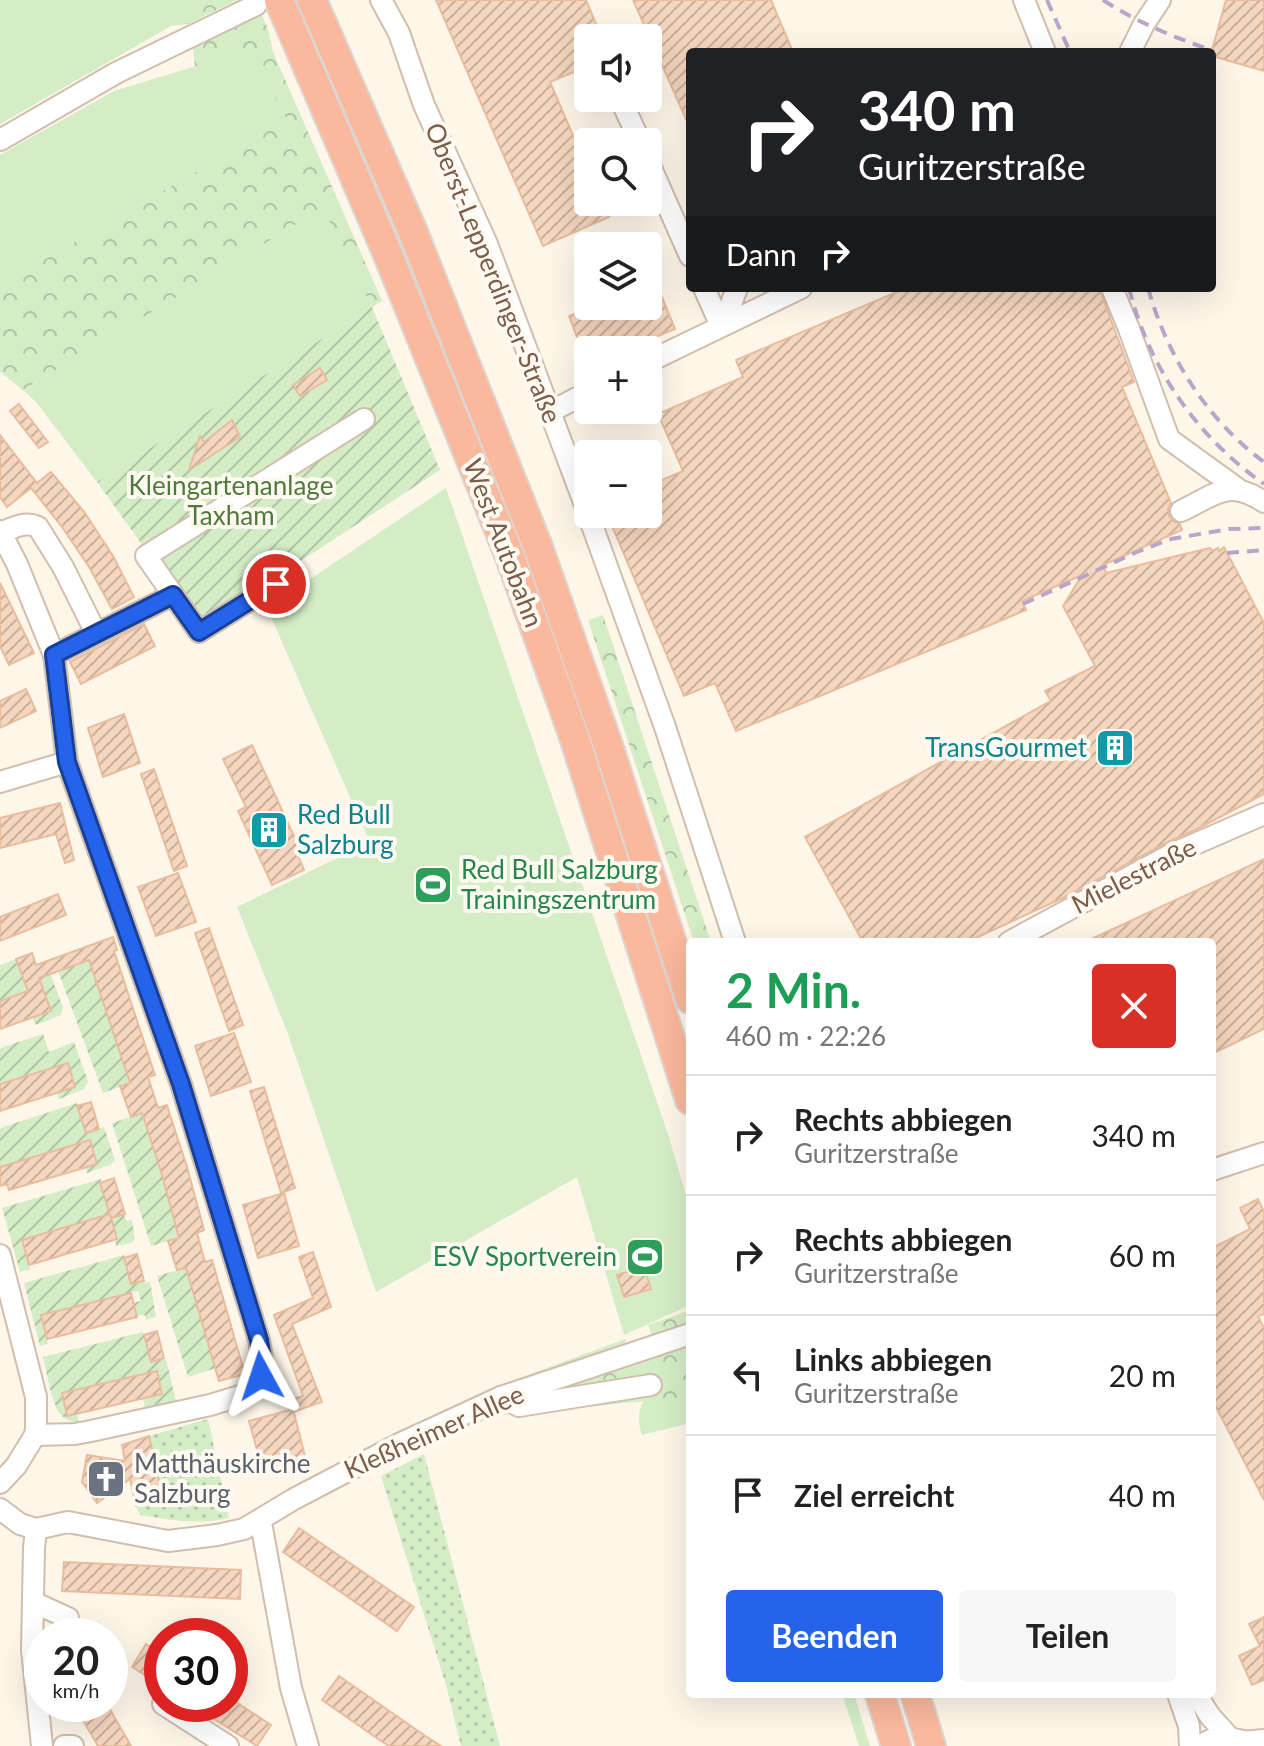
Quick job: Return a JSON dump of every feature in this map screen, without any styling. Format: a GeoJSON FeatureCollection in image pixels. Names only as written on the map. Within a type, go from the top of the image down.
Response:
{"type":"FeatureCollection","features":[{"type":"Feature","properties":{"kind":"highway","name":"West Autobahn"},"geometry":{"type":"LineString","coordinates":[[312,0],[413,232],[538,547],[608,745],[686,987]]}},
{"type":"Feature","properties":{"kind":"highway","name":"West Autobahn"},"geometry":{"type":"LineString","coordinates":[[267,2],[386,250],[510,557],[574,737],[686,1087]]}},
{"type":"Feature","properties":{"kind":"highway"},"geometry":{"type":"LineString","coordinates":[[881,1698],[896,1746]]}},
{"type":"Feature","properties":{"kind":"highway"},"geometry":{"type":"LineString","coordinates":[[916,1698],[931,1746]]}},
{"type":"Feature","properties":{"kind":"street","name":"Oberst-Lepperdinger-Straße"},"geometry":{"type":"LineString","coordinates":[[381,0],[399,33],[424,105],[487,244],[574,476]]}},
{"type":"Feature","properties":{"kind":"street","name":"Oberst-Lepperdinger-Straße"},"geometry":{"type":"LineString","coordinates":[[398,0],[399,33]]}},
{"type":"Feature","properties":{"kind":"street"},"geometry":{"type":"LineString","coordinates":[[1024,0],[1043,48]]}},
{"type":"Feature","properties":{"kind":"street"},"geometry":{"type":"LineString","coordinates":[[1132,48],[1160,0]]}},
{"type":"Feature","properties":{"kind":"street"},"geometry":{"type":"LineString","coordinates":[[0,140],[116,73],[267,2]]}},
{"type":"Feature","properties":{"kind":"street"},"geometry":{"type":"LineString","coordinates":[[662,193],[686,247]]}},
{"type":"Feature","properties":{"kind":"street"},"geometry":{"type":"LineString","coordinates":[[707,292],[728,322]]}},
{"type":"Feature","properties":{"kind":"street"},"geometry":{"type":"LineString","coordinates":[[728,322],[736,292]]}},
{"type":"Feature","properties":{"kind":"street"},"geometry":{"type":"LineString","coordinates":[[662,355],[792,292]]}},
{"type":"Feature","properties":{"kind":"street"},"geometry":{"type":"LineString","coordinates":[[1114,292],[1169,439],[1238,489]]}},
{"type":"Feature","properties":{"kind":"street"},"geometry":{"type":"LineString","coordinates":[[550,412],[574,399]]}},
{"type":"Feature","properties":{"kind":"street"},"geometry":{"type":"LineString","coordinates":[[276,584],[199,632],[146,556],[364,419]]}},
{"type":"Feature","properties":{"kind":"street"},"geometry":{"type":"LineString","coordinates":[[1181,511],[1226,489],[1250,492],[1264,502]]}},
{"type":"Feature","properties":{"kind":"street"},"geometry":{"type":"LineString","coordinates":[[35,1435],[100,1430],[243,1395],[261,1376],[263,1365],[259,1340],[181,1084],[67,762],[54,655],[1,532],[25,524],[38,527],[63,567],[96,633]]}},
{"type":"Feature","properties":{"kind":"street","name":"Oberst-Lepperdinger-Straße"},"geometry":{"type":"LineString","coordinates":[[593,528],[665,727],[734,938]]}},
{"type":"Feature","properties":{"kind":"street"},"geometry":{"type":"LineString","coordinates":[[54,655],[173,595]]}},
{"type":"Feature","properties":{"kind":"street"},"geometry":{"type":"LineString","coordinates":[[0,782],[67,762]]}},
{"type":"Feature","properties":{"kind":"street","name":"Mielestraße"},"geometry":{"type":"LineString","coordinates":[[1218,833],[1264,802]]}},
{"type":"Feature","properties":{"kind":"street","name":"Mielestraße"},"geometry":{"type":"LineString","coordinates":[[1016,938],[1172,854],[1264,814]]}},
{"type":"Feature","properties":{"kind":"street","name":"Mielestraße"},"geometry":{"type":"LineString","coordinates":[[1218,833],[1264,825]]}},
{"type":"Feature","properties":{"kind":"street"},"geometry":{"type":"LineString","coordinates":[[1216,1169],[1264,1153]]}},
{"type":"Feature","properties":{"kind":"street"},"geometry":{"type":"LineString","coordinates":[[0,1255],[36,1397],[35,1435],[16,1466],[0,1483]]}},
{"type":"Feature","properties":{"kind":"street","name":"Kleßheimer Allee"},"geometry":{"type":"LineString","coordinates":[[36,1529],[68,1522],[168,1541],[244,1529],[399,1444],[501,1397],[686,1335]]}},
{"type":"Feature","properties":{"kind":"street"},"geometry":{"type":"LineString","coordinates":[[501,1397],[519,1406],[651,1385]]}},
{"type":"Feature","properties":{"kind":"street"},"geometry":{"type":"LineString","coordinates":[[0,1509],[20,1524],[36,1529],[32,1650],[42,1746]]}},
{"type":"Feature","properties":{"kind":"street"},"geometry":{"type":"LineString","coordinates":[[259,1521],[291,1688],[308,1746]]}},
{"type":"Feature","properties":{"kind":"street"},"geometry":{"type":"LineString","coordinates":[[33,1602],[68,1618]]}},
{"type":"Feature","properties":{"kind":"street"},"geometry":{"type":"LineString","coordinates":[[1179,1698],[1189,1726],[1190,1746]]}},
{"type":"Feature","properties":{"kind":"street"},"geometry":{"type":"LineString","coordinates":[[1199,1698],[1210,1716],[1248,1741]]}},
{"type":"Feature","properties":{"kind":"street"},"geometry":{"type":"LineString","coordinates":[[191,1722],[228,1746]]}},
{"type":"Feature","properties":{"kind":"street"},"geometry":{"type":"LineString","coordinates":[[1201,1746],[1212,1739],[1248,1741]]}},
{"type":"Feature","properties":{"kind":"street"},"geometry":{"type":"LineString","coordinates":[[64,1746],[73,1746]]}},
{"type":"Feature","properties":{"kind":"green space"},"geometry":{"type":"Polygon","coordinates":[[[0,0],[187,0],[171,26],[0,124],[0,0]]]}},
{"type":"Feature","properties":{"kind":"green space"},"geometry":{"type":"Polygon","coordinates":[[[187,0],[237,0],[188,24],[171,26],[187,0]]]}},
{"type":"Feature","properties":{"kind":"green space"},"geometry":{"type":"Polygon","coordinates":[[[260,11],[273,52],[382,301],[372,307],[323,208],[23,390],[0,372],[0,285],[287,120],[249,51],[195,67],[192,42],[260,11]]]}},
{"type":"Feature","properties":{"kind":"green space"},"geometry":{"type":"Polygon","coordinates":[[[249,50],[287,120],[0,285],[0,155],[114,91],[249,50]]]}},
{"type":"Feature","properties":{"kind":"green space"},"geometry":{"type":"Polygon","coordinates":[[[324,207],[372,307],[97,482],[36,402],[23,390],[324,207]]]}},
{"type":"Feature","properties":{"kind":"green space","name":"Kleingartenanlage Taxham"},"geometry":{"type":"Polygon","coordinates":[[[372,307],[440,470],[209,621],[195,618],[97,482],[372,307]]]}},
{"type":"Feature","properties":{"kind":"green space","name":"Red Bull Salzburg Trainingszentrum"},"geometry":{"type":"Polygon","coordinates":[[[446,488],[668,1134],[686,1195],[686,1307],[624,1335],[577,1177],[376,1292],[288,1034],[237,907],[371,845],[267,608],[446,488]]]}},
{"type":"Feature","properties":{"kind":"green space"},"geometry":{"type":"Polygon","coordinates":[[[603,615],[710,938],[693,938],[588,620],[603,615]]]}},
{"type":"Feature","properties":{"kind":"green space"},"geometry":{"type":"Polygon","coordinates":[[[16,959],[23,976],[48,967],[63,1008],[61,1015],[36,1025],[32,1017],[0,1001],[0,965],[16,959]]]}},
{"type":"Feature","properties":{"kind":"green space"},"geometry":{"type":"Polygon","coordinates":[[[89,960],[130,1083],[103,1093],[58,971],[89,960]]]}},
{"type":"Feature","properties":{"kind":"green space"},"geometry":{"type":"Polygon","coordinates":[[[43,1034],[49,1052],[74,1042],[88,1081],[84,1089],[59,1099],[57,1093],[75,1087],[67,1063],[0,1083],[0,1048],[43,1034]]]}},
{"type":"Feature","properties":{"kind":"green space"},"geometry":{"type":"Polygon","coordinates":[[[77,1103],[86,1133],[104,1127],[115,1160],[110,1165],[87,1173],[89,1140],[0,1167],[0,1128],[77,1103]]]}},
{"type":"Feature","properties":{"kind":"green space"},"geometry":{"type":"Polygon","coordinates":[[[142,1113],[179,1238],[151,1246],[112,1123],[142,1113]]]}},
{"type":"Feature","properties":{"kind":"green space"},"geometry":{"type":"Polygon","coordinates":[[[101,1179],[110,1214],[22,1239],[30,1269],[20,1272],[2,1208],[101,1179]]]}},
{"type":"Feature","properties":{"kind":"green space"},"geometry":{"type":"Polygon","coordinates":[[[124,1214],[126,1221],[132,1220],[135,1239],[116,1246],[111,1218],[124,1214]]]}},
{"type":"Feature","properties":{"kind":"green space"},"geometry":{"type":"Polygon","coordinates":[[[124,1255],[131,1284],[150,1282],[156,1317],[146,1320],[145,1315],[137,1316],[133,1303],[141,1301],[138,1291],[41,1315],[48,1344],[40,1346],[24,1283],[124,1255]]]}},
{"type":"Feature","properties":{"kind":"green space"},"geometry":{"type":"Polygon","coordinates":[[[186,1268],[216,1368],[188,1377],[157,1276],[186,1268]]]}},
{"type":"Feature","properties":{"kind":"green space"},"geometry":{"type":"Polygon","coordinates":[[[686,1311],[686,1397],[501,1415],[438,1437],[303,1504],[436,1431],[658,1353],[648,1325],[686,1311]]]}},
{"type":"Feature","properties":{"kind":"green space"},"geometry":{"type":"Polygon","coordinates":[[[143,1332],[151,1361],[166,1359],[176,1401],[145,1408],[143,1399],[162,1394],[157,1371],[62,1393],[67,1416],[77,1414],[79,1423],[61,1415],[52,1395],[43,1357],[143,1332]]]}},
{"type":"Feature","properties":{"kind":"green space"},"geometry":{"type":"Polygon","coordinates":[[[625,1339],[626,1345],[350,1463],[349,1459],[395,1433],[487,1390],[625,1339]]]}},
{"type":"Feature","properties":{"kind":"green space"},"geometry":{"type":"Polygon","coordinates":[[[686,1397],[686,1424],[642,1435],[639,1418],[644,1401],[686,1397]]]}},
{"type":"Feature","properties":{"kind":"green space"},"geometry":{"type":"Polygon","coordinates":[[[208,1419],[229,1518],[195,1521],[140,1515],[136,1506],[163,1499],[149,1436],[208,1419]]]}},
{"type":"Feature","properties":{"kind":"green space"},"geometry":{"type":"Polygon","coordinates":[[[424,1454],[500,1746],[461,1746],[446,1685],[381,1476],[424,1454]]]}},
{"type":"Feature","properties":{"kind":"green space"},"geometry":{"type":"Polygon","coordinates":[[[843,1698],[855,1698],[870,1746],[859,1746],[843,1698]]]}},
{"type":"Feature","properties":{"kind":"building"},"geometry":{"type":"Polygon","coordinates":[[[436,0],[586,0],[596,24],[574,24],[574,72],[550,82],[574,138],[574,216],[609,217],[543,246],[436,0]]]}},
{"type":"Feature","properties":{"kind":"building"},"geometry":{"type":"Polygon","coordinates":[[[633,0],[771,0],[791,48],[686,48],[686,119],[662,65],[662,24],[644,24],[633,0]]]}},
{"type":"Feature","properties":{"kind":"building"},"geometry":{"type":"Polygon","coordinates":[[[1226,0],[1264,0],[1264,71],[1216,57],[1216,48],[1213,48],[1226,0]]]}},
{"type":"Feature","properties":{"kind":"building"},"geometry":{"type":"Polygon","coordinates":[[[897,292],[1100,292],[1134,382],[1122,387],[1171,503],[1169,516],[1180,524],[1182,530],[1103,565],[1106,573],[1210,548],[1212,551],[1218,548],[1219,551],[1224,547],[1264,623],[1264,794],[1065,897],[976,938],[861,938],[805,837],[1051,701],[1045,691],[1095,666],[1063,606],[1082,575],[1022,601],[1026,610],[736,731],[715,683],[684,696],[613,528],[662,528],[662,480],[683,471],[662,423],[662,412],[743,377],[736,360],[897,292]]]}},
{"type":"Feature","properties":{"kind":"building"},"geometry":{"type":"Polygon","coordinates":[[[662,297],[675,329],[658,336],[577,336],[569,316],[574,314],[574,320],[662,320],[662,297]]]}},
{"type":"Feature","properties":{"kind":"building"},"geometry":{"type":"Polygon","coordinates":[[[320,368],[327,380],[300,396],[293,385],[320,368]]]}},
{"type":"Feature","properties":{"kind":"building"},"geometry":{"type":"Polygon","coordinates":[[[19,404],[48,442],[39,448],[10,411],[19,404]]]}},
{"type":"Feature","properties":{"kind":"building"},"geometry":{"type":"Polygon","coordinates":[[[232,420],[240,437],[189,470],[200,436],[204,442],[232,420]]]}},
{"type":"Feature","properties":{"kind":"building"},"geometry":{"type":"Polygon","coordinates":[[[0,435],[37,483],[51,472],[85,513],[113,556],[134,597],[112,609],[89,567],[31,488],[7,507],[0,497],[0,435]]]}},
{"type":"Feature","properties":{"kind":"building"},"geometry":{"type":"Polygon","coordinates":[[[0,583],[34,653],[9,665],[0,646],[0,583]]]}},
{"type":"Feature","properties":{"kind":"building"},"geometry":{"type":"Polygon","coordinates":[[[144,624],[155,646],[81,684],[70,662],[144,624]]]}},
{"type":"Feature","properties":{"kind":"building"},"geometry":{"type":"Polygon","coordinates":[[[26,689],[36,711],[0,728],[0,701],[26,689]]]}},
{"type":"Feature","properties":{"kind":"building"},"geometry":{"type":"Polygon","coordinates":[[[124,714],[140,763],[103,777],[88,728],[124,714]]]}},
{"type":"Feature","properties":{"kind":"building","name":"Red Bull Salzburg"},"geometry":{"type":"Polygon","coordinates":[[[252,745],[300,849],[296,851],[304,870],[272,885],[238,811],[246,807],[223,759],[252,745]]]}},
{"type":"Feature","properties":{"kind":"building"},"geometry":{"type":"Polygon","coordinates":[[[154,769],[187,866],[174,871],[141,774],[154,769]]]}},
{"type":"Feature","properties":{"kind":"building"},"geometry":{"type":"Polygon","coordinates":[[[60,803],[74,860],[65,863],[56,834],[0,848],[0,818],[60,803]]]}},
{"type":"Feature","properties":{"kind":"building"},"geometry":{"type":"Polygon","coordinates":[[[1264,859],[1264,1029],[1216,1052],[1216,938],[1094,938],[1264,859]]]}},
{"type":"Feature","properties":{"kind":"building"},"geometry":{"type":"Polygon","coordinates":[[[178,873],[196,922],[156,936],[138,887],[178,873]]]}},
{"type":"Feature","properties":{"kind":"building"},"geometry":{"type":"Polygon","coordinates":[[[58,894],[66,915],[0,941],[0,917],[58,894]]]}},
{"type":"Feature","properties":{"kind":"building"},"geometry":{"type":"Polygon","coordinates":[[[209,928],[243,1025],[229,1031],[195,933],[209,928]]]}},
{"type":"Feature","properties":{"kind":"building"},"geometry":{"type":"Polygon","coordinates":[[[113,937],[117,950],[114,951],[155,1075],[148,1077],[158,1108],[167,1105],[204,1230],[197,1233],[205,1262],[212,1260],[245,1374],[219,1381],[186,1268],[177,1270],[168,1241],[179,1238],[162,1175],[142,1113],[131,1117],[120,1086],[130,1083],[89,960],[39,978],[51,1011],[0,1029],[0,1001],[28,991],[16,959],[32,953],[36,965],[113,937]]]}},
{"type":"Feature","properties":{"kind":"building"},"geometry":{"type":"Polygon","coordinates":[[[234,1033],[251,1082],[211,1096],[195,1046],[234,1033]]]}},
{"type":"Feature","properties":{"kind":"building"},"geometry":{"type":"Polygon","coordinates":[[[68,1063],[75,1087],[0,1111],[0,1084],[68,1063]]]}},
{"type":"Feature","properties":{"kind":"building"},"geometry":{"type":"Polygon","coordinates":[[[264,1087],[295,1188],[281,1193],[250,1091],[264,1087]]]}},
{"type":"Feature","properties":{"kind":"building"},"geometry":{"type":"Polygon","coordinates":[[[91,1102],[99,1129],[86,1133],[77,1106],[91,1102]]]}},
{"type":"Feature","properties":{"kind":"building"},"geometry":{"type":"Polygon","coordinates":[[[90,1140],[97,1164],[9,1190],[7,1184],[0,1186],[0,1167],[90,1140]]]}},
{"type":"Feature","properties":{"kind":"building"},"geometry":{"type":"Polygon","coordinates":[[[114,1178],[125,1214],[111,1218],[100,1183],[114,1178]]]}},
{"type":"Feature","properties":{"kind":"building"},"geometry":{"type":"Polygon","coordinates":[[[284,1193],[299,1246],[258,1258],[243,1205],[284,1193]]]}},
{"type":"Feature","properties":{"kind":"building"},"geometry":{"type":"Polygon","coordinates":[[[1258,1199],[1264,1212],[1264,1314],[1258,1316],[1264,1328],[1264,1500],[1216,1407],[1216,1246],[1250,1229],[1240,1208],[1258,1199]]]}},
{"type":"Feature","properties":{"kind":"building"},"geometry":{"type":"Polygon","coordinates":[[[110,1214],[117,1239],[29,1265],[22,1240],[110,1214]]]}},
{"type":"Feature","properties":{"kind":"building"},"geometry":{"type":"Polygon","coordinates":[[[313,1252],[331,1307],[292,1324],[322,1402],[293,1412],[290,1400],[303,1396],[274,1315],[313,1298],[299,1257],[313,1252]]]}},
{"type":"Feature","properties":{"kind":"building"},"geometry":{"type":"Polygon","coordinates":[[[137,1254],[144,1281],[131,1284],[124,1258],[137,1254]]]}},
{"type":"Feature","properties":{"kind":"building"},"geometry":{"type":"Polygon","coordinates":[[[644,1267],[651,1289],[624,1297],[617,1275],[644,1267]]]}},
{"type":"Feature","properties":{"kind":"building"},"geometry":{"type":"Polygon","coordinates":[[[131,1293],[137,1317],[47,1339],[41,1315],[131,1293]]]}},
{"type":"Feature","properties":{"kind":"building"},"geometry":{"type":"Polygon","coordinates":[[[157,1331],[164,1358],[151,1362],[144,1335],[157,1331]]]}},
{"type":"Feature","properties":{"kind":"building"},"geometry":{"type":"Polygon","coordinates":[[[157,1371],[162,1394],[67,1416],[62,1393],[157,1371]]]}},
{"type":"Feature","properties":{"kind":"building"},"geometry":{"type":"Polygon","coordinates":[[[293,1409],[306,1460],[263,1472],[249,1421],[293,1409]]]}},
{"type":"Feature","properties":{"kind":"building"},"geometry":{"type":"Polygon","coordinates":[[[149,1436],[163,1499],[136,1506],[130,1479],[97,1503],[82,1482],[87,1455],[125,1461],[122,1445],[149,1436]]]}},
{"type":"Feature","properties":{"kind":"building"},"geometry":{"type":"Polygon","coordinates":[[[299,1528],[414,1607],[397,1631],[283,1552],[299,1528]]]}},
{"type":"Feature","properties":{"kind":"building"},"geometry":{"type":"Polygon","coordinates":[[[64,1562],[241,1570],[240,1599],[62,1591],[64,1562]]]}},
{"type":"Feature","properties":{"kind":"building"},"geometry":{"type":"Polygon","coordinates":[[[1264,1617],[1264,1680],[1252,1685],[1239,1656],[1260,1646],[1249,1624],[1264,1617]]]}},
{"type":"Feature","properties":{"kind":"building"},"geometry":{"type":"Polygon","coordinates":[[[144,1647],[144,1675],[132,1667],[144,1647]]]}},
{"type":"Feature","properties":{"kind":"building"},"geometry":{"type":"Polygon","coordinates":[[[339,1676],[441,1746],[389,1746],[381,1741],[322,1700],[339,1676]]]}},
{"type":"Feature","properties":{"kind":"building"},"geometry":{"type":"Polygon","coordinates":[[[248,1710],[271,1725],[257,1746],[219,1722],[248,1722],[248,1710]]]}},
{"type":"Feature","properties":{"kind":"building"},"geometry":{"type":"Polygon","coordinates":[[[84,1722],[117,1722],[131,1746],[98,1746],[84,1722]]]}},
{"type":"Feature","properties":{"kind":"railway"},"geometry":{"type":"LineString","coordinates":[[1047,0],[1068,48]]}},
{"type":"Feature","properties":{"kind":"railway"},"geometry":{"type":"LineString","coordinates":[[1103,0],[1154,28],[1205,48]]}},
{"type":"Feature","properties":{"kind":"railway"},"geometry":{"type":"LineString","coordinates":[[1130,292],[1149,346],[1179,398],[1217,445],[1264,484]]}},
{"type":"Feature","properties":{"kind":"railway"},"geometry":{"type":"LineString","coordinates":[[1149,292],[1166,338],[1192,385],[1224,427],[1264,462]]}},
{"type":"Feature","properties":{"kind":"railway"},"geometry":{"type":"LineString","coordinates":[[1023,604],[1171,539],[1229,529],[1264,528]]}},
{"type":"Feature","properties":{"kind":"railway"},"geometry":{"type":"LineString","coordinates":[[1227,553],[1264,550]]}},
{"type":"Feature","properties":{"kind":"place","name":"TransGourmet"},"geometry":{"type":"Point","coordinates":[1115,748]}},
{"type":"Feature","properties":{"kind":"place","name":"Red Bull Salzburg"},"geometry":{"type":"Point","coordinates":[269,830]}},
{"type":"Feature","properties":{"kind":"place","name":"Red Bull Salzburg Trainingszentrum"},"geometry":{"type":"Point","coordinates":[433,885]}},
{"type":"Feature","properties":{"kind":"place","name":"ESV Sportverein"},"geometry":{"type":"Point","coordinates":[645,1257]}},
{"type":"Feature","properties":{"kind":"place","name":"Matthäuskirche Salzburg"},"geometry":{"type":"Point","coordinates":[106,1479]}},
{"type":"Feature","properties":{"kind":"route"},"geometry":{"type":"LineString","coordinates":[[261,1376],[263,1365],[259,1340],[181,1084],[67,762],[54,655],[173,595],[199,632],[276,584]]}}]}
